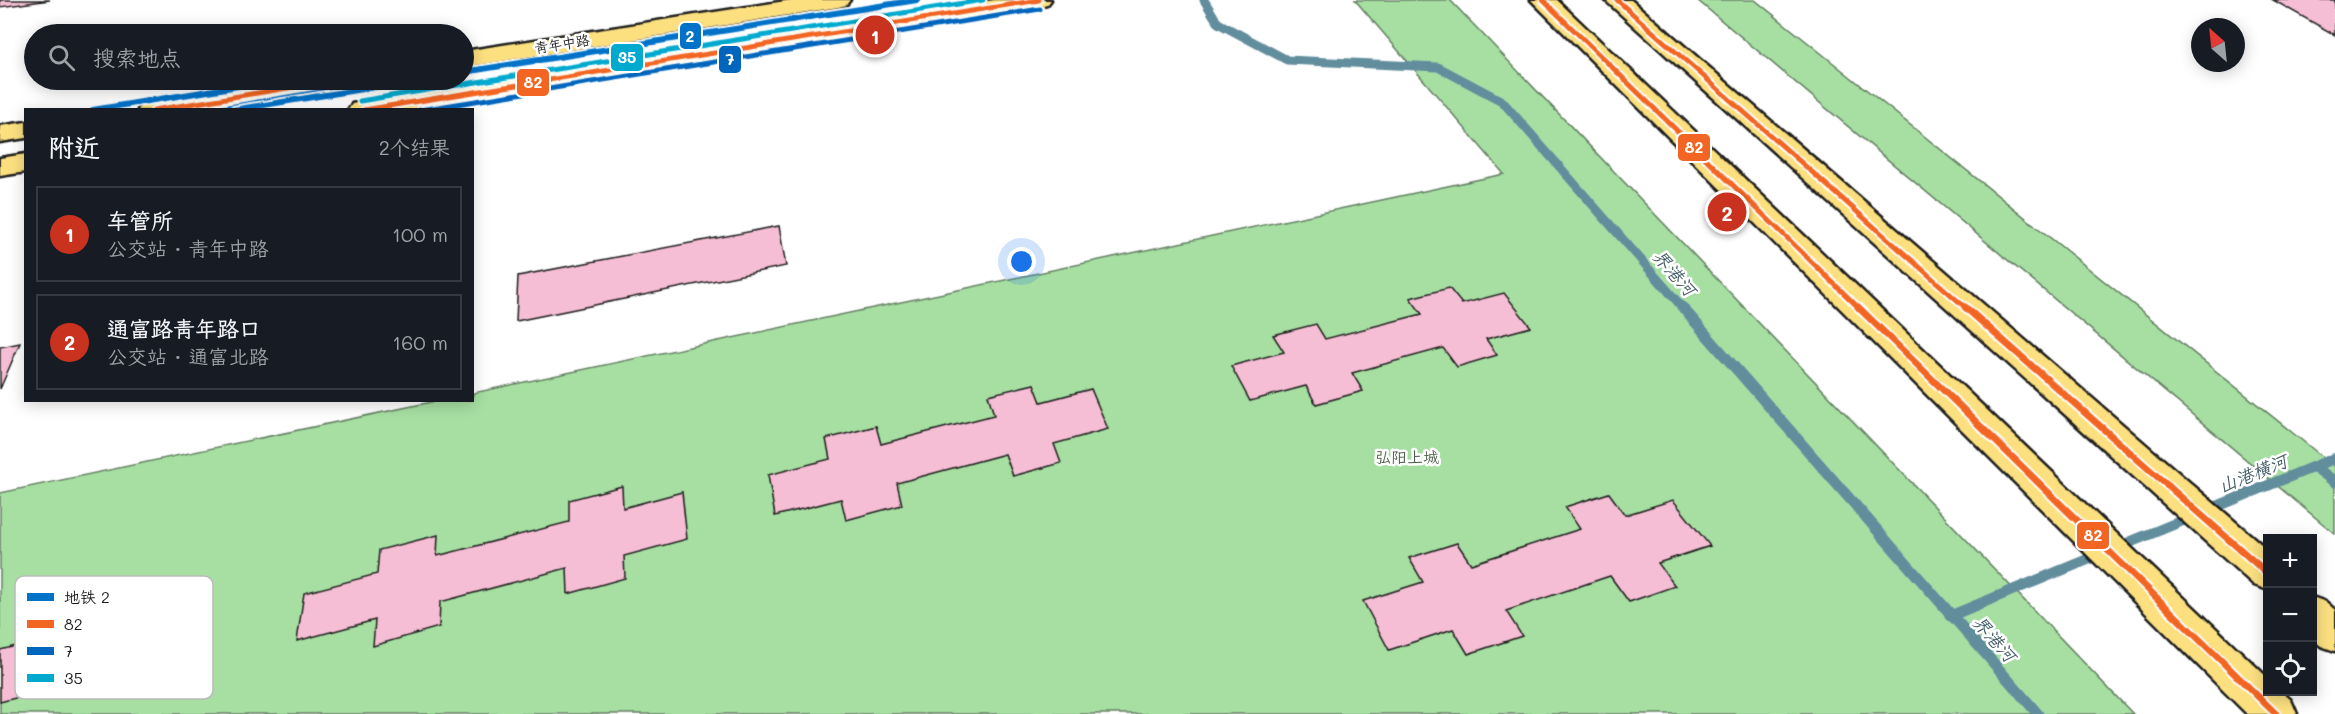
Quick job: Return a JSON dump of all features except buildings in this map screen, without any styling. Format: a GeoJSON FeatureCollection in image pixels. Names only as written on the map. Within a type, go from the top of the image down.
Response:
{"type":"FeatureCollection","features":[{"type":"Feature","properties":{"kind":"main road","name":"青年中路"},"geometry":{"type":"LineString","coordinates":[[474,57],[838,0]]}},
{"type":"Feature","properties":{"kind":"main road","name":"青年中路"},"geometry":{"type":"LineString","coordinates":[[373,108],[1039,0]]}},
{"type":"Feature","properties":{"kind":"main road"},"geometry":{"type":"LineString","coordinates":[[1543,0],[2276,714]]}},
{"type":"Feature","properties":{"kind":"main road"},"geometry":{"type":"LineString","coordinates":[[1617,0],[2263,570]]}},
{"type":"Feature","properties":{"kind":"main road"},"geometry":{"type":"LineString","coordinates":[[163,108],[274,90]]}},
{"type":"Feature","properties":{"kind":"main road"},"geometry":{"type":"LineString","coordinates":[[0,134],[24,130]]}},
{"type":"Feature","properties":{"kind":"main road"},"geometry":{"type":"LineString","coordinates":[[0,167],[24,163]]}},
{"type":"Feature","properties":{"kind":"main road"},"geometry":{"type":"LineString","coordinates":[[2317,618],[2335,634]]}},
{"type":"Feature","properties":{"kind":"green space","name":"弘阳上城"},"geometry":{"type":"Polygon","coordinates":[[[1355,0],[1450,0],[2133,714],[0,714],[0,493],[431,402],[474,402],[474,393],[1504,174],[1355,0]]]}},
{"type":"Feature","properties":{"kind":"green space"},"geometry":{"type":"Polygon","coordinates":[[[1697,0],[1755,0],[2335,467],[2335,534],[1697,0]]]}},
{"type":"Feature","properties":{"kind":"waterway","name":"界港河"},"geometry":{"type":"LineString","coordinates":[[1204,0],[1218,23],[1287,60],[1438,67],[1502,101],[1683,308]]}},
{"type":"Feature","properties":{"kind":"waterway","name":"界港河"},"geometry":{"type":"LineString","coordinates":[[1682,307],[1952,615]]}},
{"type":"Feature","properties":{"kind":"waterway","name":"山港横河"},"geometry":{"type":"LineString","coordinates":[[1952,615],[2335,458]]}},
{"type":"Feature","properties":{"kind":"waterway"},"geometry":{"type":"LineString","coordinates":[[2315,467],[2335,482]]}},
{"type":"Feature","properties":{"kind":"waterway","name":"界港河"},"geometry":{"type":"LineString","coordinates":[[1952,615],[2038,714]]}},
{"type":"Feature","properties":{"kind":"metro line","name":"2"},"geometry":{"type":"LineString","coordinates":[[474,70],[917,0]]}},
{"type":"Feature","properties":{"kind":"metro line","name":"2"},"geometry":{"type":"LineString","coordinates":[[105,108],[214,90]]}},
{"type":"Feature","properties":{"kind":"metro line","name":"2"},"geometry":{"type":"LineString","coordinates":[[245,108],[356,90]]}},
{"type":"Feature","properties":{"kind":"transit line","name":"35"},"geometry":{"type":"LineString","coordinates":[[474,83],[983,0]]}},
{"type":"Feature","properties":{"kind":"transit line","name":"82"},"geometry":{"type":"LineString","coordinates":[[376,108],[1039,0]]}},
{"type":"Feature","properties":{"kind":"transit line","name":"82"},"geometry":{"type":"LineString","coordinates":[[1543,0],[2276,714]]}},
{"type":"Feature","properties":{"kind":"transit line","name":"82"},"geometry":{"type":"LineString","coordinates":[[1617,0],[2263,570]]}},
{"type":"Feature","properties":{"kind":"transit line","name":"7"},"geometry":{"type":"LineString","coordinates":[[432,108],[1040,9]]}},
{"type":"Feature","properties":{"kind":"transit line","name":"35"},"geometry":{"type":"LineString","coordinates":[[150,101],[220,90]]}},
{"type":"Feature","properties":{"kind":"transit line","name":"82"},"geometry":{"type":"LineString","coordinates":[[166,108],[275,90]]}},
{"type":"Feature","properties":{"kind":"transit line","name":"7"},"geometry":{"type":"LineString","coordinates":[[222,108],[331,90]]}},
{"type":"Feature","properties":{"kind":"transit line","name":"35"},"geometry":{"type":"LineString","coordinates":[[360,101],[428,90]]}},
{"type":"Feature","properties":{"kind":"place","name":"车管所"},"geometry":{"type":"Point","coordinates":[875,35]}},
{"type":"Feature","properties":{"kind":"place","name":"通富路青年路口"},"geometry":{"type":"Point","coordinates":[1727,212]}}]}
